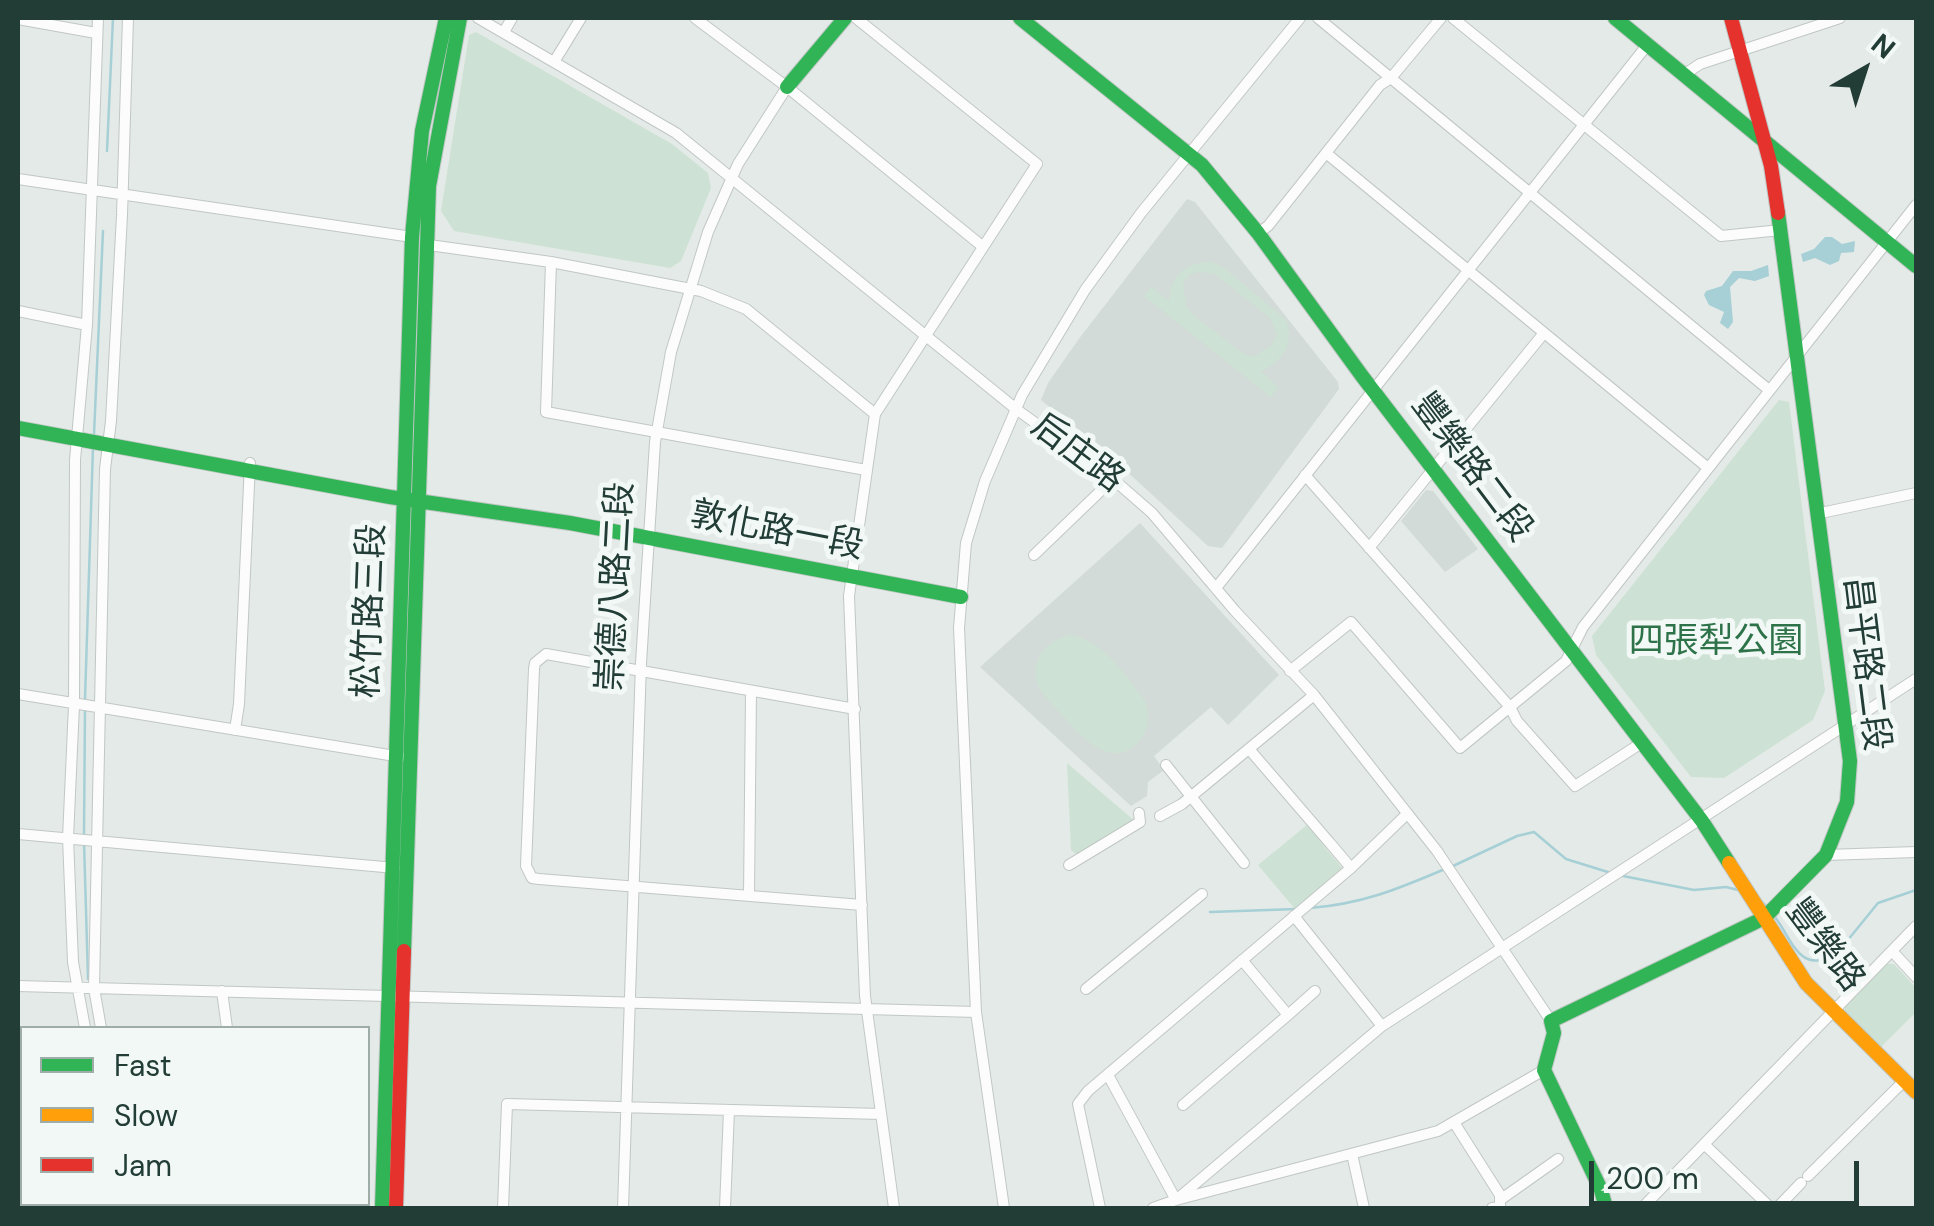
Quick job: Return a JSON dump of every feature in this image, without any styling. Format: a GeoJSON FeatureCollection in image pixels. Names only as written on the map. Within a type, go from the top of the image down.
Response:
{"type":"FeatureCollection","features":[{"type":"Feature","properties":{"kind":"street"},"geometry":{"type":"LineString","coordinates":[[85,1026],[72,952],[68,838],[78,436],[94,191],[98,18]]}},
{"type":"Feature","properties":{"kind":"street"},"geometry":{"type":"LineString","coordinates":[[101,1026],[94,988],[96,841],[108,442],[128,18]]}},
{"type":"Feature","properties":{"kind":"street","name":"松竹路三段"},"geometry":{"type":"LineString","coordinates":[[411,499],[402,487],[412,238],[422,130],[446,18]]}},
{"type":"Feature","properties":{"kind":"street","name":"松竹路三段"},"geometry":{"type":"LineString","coordinates":[[396,1208],[396,998],[411,499],[432,160],[460,18]]}},
{"type":"Feature","properties":{"kind":"street","name":"后庄路"},"geometry":{"type":"LineString","coordinates":[[478,18],[676,133],[1016,409],[1113,479],[1152,513],[1314,695],[1438,851],[1552,1021]]}},
{"type":"Feature","properties":{"kind":"street"},"geometry":{"type":"LineString","coordinates":[[504,32],[512,18]]}},
{"type":"Feature","properties":{"kind":"street"},"geometry":{"type":"LineString","coordinates":[[554,62],[581,18]]}},
{"type":"Feature","properties":{"kind":"street"},"geometry":{"type":"LineString","coordinates":[[695,18],[787,87],[982,246]]}},
{"type":"Feature","properties":{"kind":"street","name":"崇德八路二段"},"geometry":{"type":"LineString","coordinates":[[622,1208],[647,538],[671,352],[689,286],[732,176],[787,87],[846,18]]}},
{"type":"Feature","properties":{"kind":"street"},"geometry":{"type":"LineString","coordinates":[[856,18],[1037,164],[875,414],[850,578],[867,1010],[894,1208]]}},
{"type":"Feature","properties":{"kind":"street","name":"豐樂路二段"},"geometry":{"type":"LineString","coordinates":[[1020,18],[1202,165],[1258,233],[1702,821]]}},
{"type":"Feature","properties":{"kind":"street"},"geometry":{"type":"LineString","coordinates":[[1004,1208],[976,1012],[960,596],[966,543],[985,481],[1016,409],[1085,290],[1141,213],[1300,18]]}},
{"type":"Feature","properties":{"kind":"street"},"geometry":{"type":"LineString","coordinates":[[1318,18],[1769,390]]}},
{"type":"Feature","properties":{"kind":"street"},"geometry":{"type":"LineString","coordinates":[[1258,233],[1268,226],[1380,85],[1391,78],[1441,18]]}},
{"type":"Feature","properties":{"kind":"street"},"geometry":{"type":"LineString","coordinates":[[1453,18],[1721,236],[1781,230]]}},
{"type":"Feature","properties":{"kind":"street"},"geometry":{"type":"LineString","coordinates":[[1616,18],[1916,266]]}},
{"type":"Feature","properties":{"kind":"street","name":"昌平路二段"},"geometry":{"type":"LineString","coordinates":[[1552,1021],[1764,918],[1826,854],[1847,799],[1850,761],[1781,230],[1771,166],[1731,18]]}},
{"type":"Feature","properties":{"kind":"street"},"geometry":{"type":"LineString","coordinates":[[1684,74],[1700,64],[1840,18]]}},
{"type":"Feature","properties":{"kind":"street"},"geometry":{"type":"LineString","coordinates":[[18,20],[96,33]]}},
{"type":"Feature","properties":{"kind":"street"},"geometry":{"type":"LineString","coordinates":[[1216,588],[1648,44]]}},
{"type":"Feature","properties":{"kind":"street"},"geometry":{"type":"LineString","coordinates":[[1326,153],[1708,468]]}},
{"type":"Feature","properties":{"kind":"street"},"geometry":{"type":"LineString","coordinates":[[18,179],[412,238]]}},
{"type":"Feature","properties":{"kind":"street"},"geometry":{"type":"LineString","coordinates":[[1290,671],[1350,622],[1460,748],[1566,661],[1584,627],[1916,205]]}},
{"type":"Feature","properties":{"kind":"street"},"geometry":{"type":"LineString","coordinates":[[429,246],[689,286],[746,309],[875,414]]}},
{"type":"Feature","properties":{"kind":"street"},"geometry":{"type":"LineString","coordinates":[[551,262],[546,412],[866,470]]}},
{"type":"Feature","properties":{"kind":"street"},"geometry":{"type":"LineString","coordinates":[[18,311],[87,325]]}},
{"type":"Feature","properties":{"kind":"street"},"geometry":{"type":"LineString","coordinates":[[1370,548],[1544,333]]}},
{"type":"Feature","properties":{"kind":"street","name":"敦化路一段"},"geometry":{"type":"LineString","coordinates":[[18,420],[108,442],[389,487],[411,499],[960,596]]}},
{"type":"Feature","properties":{"kind":"street","name":"敦化路一段"},"geometry":{"type":"LineString","coordinates":[[18,428],[78,436]]}},
{"type":"Feature","properties":{"kind":"street"},"geometry":{"type":"LineString","coordinates":[[235,730],[249,467]]}},
{"type":"Feature","properties":{"kind":"street"},"geometry":{"type":"LineString","coordinates":[[1305,474],[1510,707],[1517,721],[1574,786],[1642,742]]}},
{"type":"Feature","properties":{"kind":"street"},"geometry":{"type":"LineString","coordinates":[[1034,555],[1113,479]]}},
{"type":"Feature","properties":{"kind":"street"},"geometry":{"type":"LineString","coordinates":[[1816,514],[1916,493]]}},
{"type":"Feature","properties":{"kind":"street"},"geometry":{"type":"LineString","coordinates":[[855,709],[546,654],[535,662],[534,669],[528,873],[539,879],[862,905]]}},
{"type":"Feature","properties":{"kind":"street"},"geometry":{"type":"LineString","coordinates":[[1182,1202],[1382,1026],[1916,679]]}},
{"type":"Feature","properties":{"kind":"street"},"geometry":{"type":"LineString","coordinates":[[749,896],[752,692]]}},
{"type":"Feature","properties":{"kind":"street"},"geometry":{"type":"LineString","coordinates":[[18,694],[404,757]]}},
{"type":"Feature","properties":{"kind":"street"},"geometry":{"type":"LineString","coordinates":[[1160,816],[1191,796],[1314,695]]}},
{"type":"Feature","properties":{"kind":"street"},"geometry":{"type":"LineString","coordinates":[[1249,749],[1351,868]]}},
{"type":"Feature","properties":{"kind":"street"},"geometry":{"type":"LineString","coordinates":[[1166,766],[1244,863]]}},
{"type":"Feature","properties":{"kind":"street"},"geometry":{"type":"LineString","coordinates":[[1068,865],[1140,822],[1139,813]]}},
{"type":"Feature","properties":{"kind":"street"},"geometry":{"type":"LineString","coordinates":[[1100,1208],[1078,1104],[1351,868],[1407,814]]}},
{"type":"Feature","properties":{"kind":"street","name":"豐樂路"},"geometry":{"type":"LineString","coordinates":[[1702,821],[1806,983],[1916,1092]]}},
{"type":"Feature","properties":{"kind":"street"},"geometry":{"type":"LineString","coordinates":[[18,834],[400,868]]}},
{"type":"Feature","properties":{"kind":"street"},"geometry":{"type":"LineString","coordinates":[[1826,854],[1916,852]]}},
{"type":"Feature","properties":{"kind":"street"},"geometry":{"type":"LineString","coordinates":[[1086,989],[1202,894]]}},
{"type":"Feature","properties":{"kind":"street"},"geometry":{"type":"LineString","coordinates":[[1294,916],[1382,1026]]}},
{"type":"Feature","properties":{"kind":"street"},"geometry":{"type":"LineString","coordinates":[[1642,1208],[1916,926]]}},
{"type":"Feature","properties":{"kind":"street"},"geometry":{"type":"LineString","coordinates":[[1892,951],[1916,977]]}},
{"type":"Feature","properties":{"kind":"street"},"geometry":{"type":"LineString","coordinates":[[1242,960],[1288,1015]]}},
{"type":"Feature","properties":{"kind":"street"},"geometry":{"type":"LineString","coordinates":[[18,986],[976,1012]]}},
{"type":"Feature","properties":{"kind":"street"},"geometry":{"type":"LineString","coordinates":[[222,991],[227,1026]]}},
{"type":"Feature","properties":{"kind":"street"},"geometry":{"type":"LineString","coordinates":[[1183,1106],[1315,991]]}},
{"type":"Feature","properties":{"kind":"street","name":"松竹路三段"},"geometry":{"type":"LineString","coordinates":[[382,1208],[396,998]]}},
{"type":"Feature","properties":{"kind":"street"},"geometry":{"type":"LineString","coordinates":[[1552,1021],[1554,1033],[1544,1070],[1606,1208]]}},
{"type":"Feature","properties":{"kind":"street"},"geometry":{"type":"LineString","coordinates":[[1153,1208],[1257,1176],[1456,1124],[1544,1070]]}},
{"type":"Feature","properties":{"kind":"street"},"geometry":{"type":"LineString","coordinates":[[1108,1075],[1182,1202]]}},
{"type":"Feature","properties":{"kind":"street"},"geometry":{"type":"LineString","coordinates":[[1704,1144],[1774,1208],[1904,1080]]}},
{"type":"Feature","properties":{"kind":"street"},"geometry":{"type":"LineString","coordinates":[[503,1208],[507,1104],[881,1114]]}},
{"type":"Feature","properties":{"kind":"street"},"geometry":{"type":"LineString","coordinates":[[725,1208],[730,1110]]}},
{"type":"Feature","properties":{"kind":"street"},"geometry":{"type":"LineString","coordinates":[[1456,1124],[1496,1204],[1558,1160]]}},
{"type":"Feature","properties":{"kind":"street"},"geometry":{"type":"LineString","coordinates":[[1352,1154],[1364,1208]]}},
{"type":"Feature","properties":{"kind":"shaded area"},"geometry":{"type":"Polygon","coordinates":[[[1187,199],[1195,202],[1338,382],[1339,389],[1222,548],[1208,546],[1098,445],[1041,400],[1078,340],[1187,199]]]}},
{"type":"Feature","properties":{"kind":"shaded area"},"geometry":{"type":"Polygon","coordinates":[[[1426,490],[1433,491],[1478,549],[1445,572],[1401,521],[1426,490]]]}},
{"type":"Feature","properties":{"kind":"shaded area"},"geometry":{"type":"Polygon","coordinates":[[[1140,523],[1279,675],[1228,725],[1211,707],[1154,756],[1164,770],[1148,782],[1147,796],[1131,806],[980,667],[1140,523]]]}},
{"type":"Feature","properties":{"kind":"shaded area"},"geometry":{"type":"Polygon","coordinates":[[[18,1080],[20,1206],[91,1208],[18,1208],[18,1080]]]}},
{"type":"Feature","properties":{"kind":"green space"},"geometry":{"type":"Polygon","coordinates":[[[476,32],[672,144],[708,173],[711,188],[681,261],[670,268],[454,231],[441,211],[469,35],[476,32]]]}},
{"type":"Feature","properties":{"kind":"green space"},"geometry":{"type":"Polygon","coordinates":[[[1212,262],[1224,268],[1286,320],[1289,337],[1285,351],[1261,372],[1278,387],[1271,397],[1144,296],[1151,287],[1169,301],[1176,277],[1188,267],[1212,262]],[[1214,273],[1189,275],[1183,284],[1186,307],[1245,355],[1255,356],[1272,345],[1277,334],[1270,318],[1214,273]]]}},
{"type":"Feature","properties":{"kind":"green space","name":"四張犁公園"},"geometry":{"type":"Polygon","coordinates":[[[1779,400],[1789,402],[1825,691],[1813,720],[1724,778],[1691,777],[1596,655],[1592,636],[1779,400]]]}},
{"type":"Feature","properties":{"kind":"green space"},"geometry":{"type":"Polygon","coordinates":[[[1070,635],[1103,651],[1145,701],[1148,716],[1141,738],[1121,753],[1110,753],[1090,743],[1039,687],[1036,669],[1041,654],[1053,642],[1070,635]]]}},
{"type":"Feature","properties":{"kind":"green space"},"geometry":{"type":"Polygon","coordinates":[[[1067,763],[1136,822],[1077,855],[1071,850],[1067,763]]]}},
{"type":"Feature","properties":{"kind":"green space"},"geometry":{"type":"Polygon","coordinates":[[[1307,825],[1342,868],[1295,909],[1258,865],[1307,825]]]}},
{"type":"Feature","properties":{"kind":"green space"},"geometry":{"type":"Polygon","coordinates":[[[1887,964],[1894,964],[1916,988],[1916,1012],[1881,1047],[1845,1013],[1845,1006],[1887,964]]]}},
{"type":"Feature","properties":{"kind":"water"},"geometry":{"type":"Polygon","coordinates":[[[1825,237],[1842,244],[1855,241],[1854,252],[1841,253],[1839,261],[1830,265],[1815,258],[1803,262],[1801,254],[1814,249],[1825,237]]]}},
{"type":"Feature","properties":{"kind":"water"},"geometry":{"type":"Polygon","coordinates":[[[1768,265],[1769,276],[1755,281],[1739,278],[1730,287],[1733,322],[1728,329],[1720,323],[1724,312],[1709,305],[1706,291],[1722,286],[1733,271],[1751,271],[1768,265]]]}},
{"type":"Feature","properties":{"kind":"waterway"},"geometry":{"type":"LineString","coordinates":[[107,151],[113,18]]}},
{"type":"Feature","properties":{"kind":"waterway"},"geometry":{"type":"LineString","coordinates":[[94,434],[103,231]]}},
{"type":"Feature","properties":{"kind":"waterway"},"geometry":{"type":"LineString","coordinates":[[85,699],[93,447]]}},
{"type":"Feature","properties":{"kind":"waterway"},"geometry":{"type":"LineString","coordinates":[[84,834],[85,707]]}},
{"type":"Feature","properties":{"kind":"waterway"},"geometry":{"type":"LineString","coordinates":[[1453,866],[1534,832],[1566,859],[1611,873]]}},
{"type":"Feature","properties":{"kind":"waterway"},"geometry":{"type":"LineString","coordinates":[[84,842],[88,979]]}},
{"type":"Feature","properties":{"kind":"waterway"},"geometry":{"type":"LineString","coordinates":[[1310,908],[1379,894],[1445,869]]}},
{"type":"Feature","properties":{"kind":"waterway"},"geometry":{"type":"LineString","coordinates":[[1623,876],[1694,890],[1738,890]]}},
{"type":"Feature","properties":{"kind":"waterway"},"geometry":{"type":"LineString","coordinates":[[1775,917],[1798,952],[1812,960],[1822,960],[1834,957],[1878,903],[1916,890]]}},
{"type":"Feature","properties":{"kind":"waterway"},"geometry":{"type":"LineString","coordinates":[[1755,895],[1767,907]]}},
{"type":"Feature","properties":{"kind":"waterway"},"geometry":{"type":"LineString","coordinates":[[1210,912],[1297,909]]}},
{"type":"Feature","properties":{"kind":"traffic: fast"},"geometry":{"type":"LineString","coordinates":[[382,1208],[412,237],[422,131],[446,18]]}},
{"type":"Feature","properties":{"kind":"traffic: fast"},"geometry":{"type":"LineString","coordinates":[[404,951],[429,186],[460,18]]}},
{"type":"Feature","properties":{"kind":"traffic: fast"},"geometry":{"type":"LineString","coordinates":[[787,87],[845,18]]}},
{"type":"Feature","properties":{"kind":"traffic: fast"},"geometry":{"type":"LineString","coordinates":[[1020,18],[1202,165],[1258,233],[1362,376],[1702,821],[1729,863]]}},
{"type":"Feature","properties":{"kind":"traffic: fast"},"geometry":{"type":"LineString","coordinates":[[1615,18],[1916,266]]}},
{"type":"Feature","properties":{"kind":"traffic: fast"},"geometry":{"type":"LineString","coordinates":[[1606,1208],[1544,1070],[1554,1033],[1551,1021],[1764,918],[1826,855],[1847,802],[1850,761],[1778,213]]}},
{"type":"Feature","properties":{"kind":"traffic: fast"},"geometry":{"type":"LineString","coordinates":[[18,428],[390,497],[570,523],[961,597]]}},
{"type":"Feature","properties":{"kind":"traffic: slow"},"geometry":{"type":"LineString","coordinates":[[1729,863],[1806,983],[1916,1092]]}},
{"type":"Feature","properties":{"kind":"traffic: jam"},"geometry":{"type":"LineString","coordinates":[[1731,18],[1771,166],[1778,213]]}},
{"type":"Feature","properties":{"kind":"traffic: jam"},"geometry":{"type":"LineString","coordinates":[[396,1208],[404,951]]}}]}
